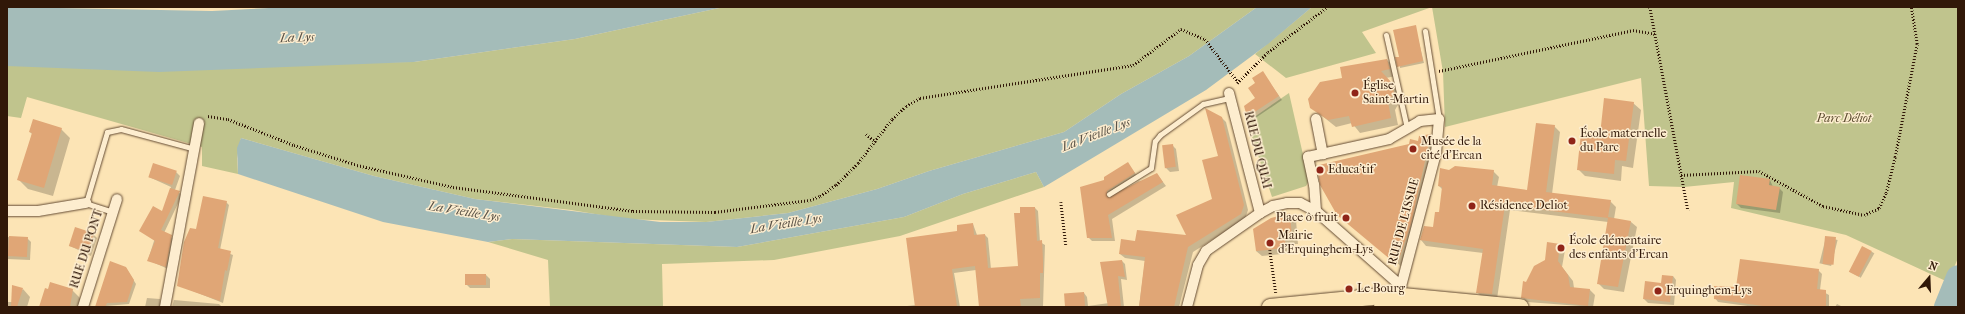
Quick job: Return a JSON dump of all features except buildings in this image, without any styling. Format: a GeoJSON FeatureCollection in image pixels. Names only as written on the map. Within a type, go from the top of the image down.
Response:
{"type":"FeatureCollection","features":[{"type":"Feature","properties":{"kind":"main road"},"geometry":{"type":"LineString","coordinates":[[1395,298],[1420,307]]}},
{"type":"Feature","properties":{"kind":"main road"},"geometry":{"type":"LineString","coordinates":[[1274,306],[1395,298],[1520,307]]}},
{"type":"Feature","properties":{"kind":"street","name":"RUE DU QUAI"},"geometry":{"type":"LineString","coordinates":[[1230,96],[1260,213]]}},
{"type":"Feature","properties":{"kind":"street"},"geometry":{"type":"LineString","coordinates":[[1316,119],[1323,154]]}},
{"type":"Feature","properties":{"kind":"street"},"geometry":{"type":"LineString","coordinates":[[1316,211],[1314,185],[1308,157],[1389,139],[1420,121],[1439,119]]}},
{"type":"Feature","properties":{"kind":"street","name":"RUE DE L'ISSUE"},"geometry":{"type":"LineString","coordinates":[[1395,298],[1436,153],[1439,119]]}},
{"type":"Feature","properties":{"kind":"street"},"geometry":{"type":"LineString","coordinates":[[165,307],[199,123]]}},
{"type":"Feature","properties":{"kind":"street","name":"RUE DU PONT"},"geometry":{"type":"LineString","coordinates":[[83,307],[117,199]]}},
{"type":"Feature","properties":{"kind":"street"},"geometry":{"type":"LineString","coordinates":[[7,211],[38,211],[86,203]]}},
{"type":"Feature","properties":{"kind":"street"},"geometry":{"type":"LineString","coordinates":[[1187,307],[1201,257],[1211,247],[1260,213],[1273,206],[1288,203],[1300,203],[1316,211],[1395,298]]}},
{"type":"Feature","properties":{"kind":"lane"},"geometry":{"type":"LineString","coordinates":[[1424,31],[1439,119]]}},
{"type":"Feature","properties":{"kind":"lane"},"geometry":{"type":"LineString","coordinates":[[1386,35],[1407,128]]}},
{"type":"Feature","properties":{"kind":"lane"},"geometry":{"type":"LineString","coordinates":[[1109,194],[1151,168],[1155,142],[1160,135],[1203,104],[1230,96]]}},
{"type":"Feature","properties":{"kind":"lane"},"geometry":{"type":"LineString","coordinates":[[113,212],[86,203],[105,136],[112,129],[121,128],[195,149]]}},
{"type":"Feature","properties":{"kind":"path"},"geometry":{"type":"LineString","coordinates":[[199,123],[200,117],[228,119],[294,145],[357,164],[453,187],[633,211],[715,212],[810,200],[836,185],[876,142],[892,119],[906,106],[920,98],[1133,65],[1181,29],[1205,39],[1238,82],[1284,38],[1327,7]]}},
{"type":"Feature","properties":{"kind":"path"},"geometry":{"type":"LineString","coordinates":[[1650,7],[1688,210]]}},
{"type":"Feature","properties":{"kind":"path"},"geometry":{"type":"LineString","coordinates":[[1681,175],[1759,171],[1823,206],[1864,215],[1880,208],[1886,194],[1896,157],[1917,44],[1912,7]]}},
{"type":"Feature","properties":{"kind":"path"},"geometry":{"type":"LineString","coordinates":[[1431,73],[1634,30],[1656,34]]}},
{"type":"Feature","properties":{"kind":"path"},"geometry":{"type":"LineString","coordinates":[[866,134],[876,142]]}},
{"type":"Feature","properties":{"kind":"path"},"geometry":{"type":"LineString","coordinates":[[1061,202],[1066,245]]}},
{"type":"Feature","properties":{"kind":"path"},"geometry":{"type":"LineString","coordinates":[[1270,250],[1274,306]]}},
{"type":"Feature","properties":{"kind":"green space"},"geometry":{"type":"Polygon","coordinates":[[[724,7],[1257,7],[1189,56],[1121,94],[1064,132],[929,171],[877,189],[788,213],[706,222],[625,219],[571,210],[475,199],[374,176],[241,138],[237,158],[238,174],[202,166],[202,147],[27,97],[21,118],[7,116],[7,66],[414,62],[575,39],[724,7]]]}},
{"type":"Feature","properties":{"kind":"green space"},"geometry":{"type":"Polygon","coordinates":[[[1312,7],[1432,7],[1362,32],[1376,53],[1286,78],[1255,54],[1312,7]]]}},
{"type":"Feature","properties":{"kind":"green space","name":"Parc Déliot"},"geometry":{"type":"Polygon","coordinates":[[[1432,7],[1958,7],[1958,258],[1948,282],[1846,235],[1731,208],[1734,182],[1684,187],[1649,186],[1641,78],[1445,127],[1443,72],[1432,7]]]}},
{"type":"Feature","properties":{"kind":"green space"},"geometry":{"type":"Polygon","coordinates":[[[1289,93],[1309,181],[1306,186],[1272,197],[1247,122],[1289,93]]]}},
{"type":"Feature","properties":{"kind":"green space"},"geometry":{"type":"Polygon","coordinates":[[[1036,172],[1044,187],[900,236],[774,260],[662,264],[663,307],[550,307],[548,260],[488,242],[512,239],[737,247],[904,217],[963,194],[1036,172]]]}},
{"type":"Feature","properties":{"kind":"water","name":"La Lys"},"geometry":{"type":"Polygon","coordinates":[[[7,7],[212,11],[289,7],[724,7],[575,39],[414,62],[159,72],[7,66],[7,7]]]}},
{"type":"Feature","properties":{"kind":"water","name":"La Vieille Lys"},"geometry":{"type":"Polygon","coordinates":[[[1257,7],[1312,7],[1268,44],[1206,90],[1044,187],[1036,172],[963,194],[904,217],[737,247],[512,239],[488,242],[383,222],[238,174],[237,148],[241,138],[374,176],[475,199],[660,222],[706,222],[788,213],[877,189],[929,171],[1064,132],[1121,94],[1189,56],[1257,7]]]}},
{"type":"Feature","properties":{"kind":"waterway"},"geometry":{"type":"LineString","coordinates":[[1946,307],[1958,277]]}},
{"type":"Feature","properties":{"kind":"place","name":"Église Saint-Martin"},"geometry":{"type":"Point","coordinates":[1355,93]}},
{"type":"Feature","properties":{"kind":"place","name":"École maternelle du Parc"},"geometry":{"type":"Point","coordinates":[1572,141]}},
{"type":"Feature","properties":{"kind":"place","name":"Musée de la cité d'Ercan"},"geometry":{"type":"Point","coordinates":[1413,149]}},
{"type":"Feature","properties":{"kind":"place","name":"Educa'tif"},"geometry":{"type":"Point","coordinates":[1320,170]}},
{"type":"Feature","properties":{"kind":"place","name":"Résidence Deliot"},"geometry":{"type":"Point","coordinates":[1472,206]}},
{"type":"Feature","properties":{"kind":"place","name":"Place ô fruit"},"geometry":{"type":"Point","coordinates":[1346,218]}},
{"type":"Feature","properties":{"kind":"place","name":"Mairie d'Erquinghem-Lys"},"geometry":{"type":"Point","coordinates":[1270,243]}},
{"type":"Feature","properties":{"kind":"place","name":"École élémentaire des enfants d'Ercan"},"geometry":{"type":"Point","coordinates":[1561,248]}},
{"type":"Feature","properties":{"kind":"place","name":"Le Bourg"},"geometry":{"type":"Point","coordinates":[1349,289]}},
{"type":"Feature","properties":{"kind":"place","name":"Erquinghem-Lys"},"geometry":{"type":"Point","coordinates":[1658,291]}}]}
